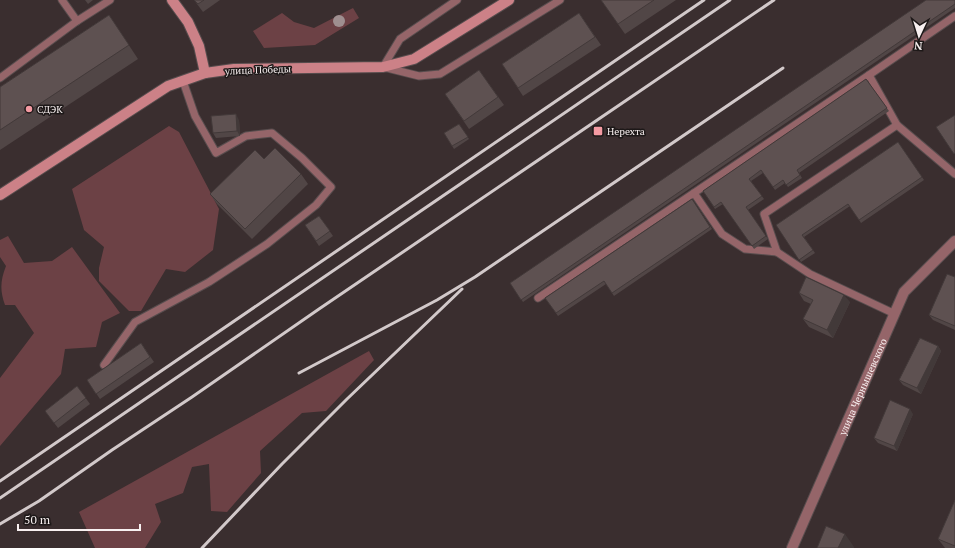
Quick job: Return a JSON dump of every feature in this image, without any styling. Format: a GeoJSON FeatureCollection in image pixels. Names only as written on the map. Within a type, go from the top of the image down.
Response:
{"type":"FeatureCollection","features":[{"type":"Feature","properties":{"kind":"street"},"geometry":{"type":"LineString","coordinates":[[172,0],[188,22],[199,46],[205,74]]}},
{"type":"Feature","properties":{"kind":"street","name":"улица Победы"},"geometry":{"type":"LineString","coordinates":[[0,195],[168,86],[205,74],[234,69],[383,67],[414,59],[509,0]]}},
{"type":"Feature","properties":{"kind":"street","name":"улица Чернышевского"},"geometry":{"type":"LineString","coordinates":[[792,548],[904,292],[955,241]]}},
{"type":"Feature","properties":{"kind":"lane"},"geometry":{"type":"LineString","coordinates":[[62,0],[77,21]]}},
{"type":"Feature","properties":{"kind":"lane"},"geometry":{"type":"LineString","coordinates":[[0,78],[77,21],[110,0]]}},
{"type":"Feature","properties":{"kind":"lane"},"geometry":{"type":"LineString","coordinates":[[457,0],[400,39],[383,67],[419,76],[440,74],[560,0]]}},
{"type":"Feature","properties":{"kind":"lane"},"geometry":{"type":"LineString","coordinates":[[538,298],[955,16]]}},
{"type":"Feature","properties":{"kind":"lane"},"geometry":{"type":"LineString","coordinates":[[869,75],[897,125],[955,174]]}},
{"type":"Feature","properties":{"kind":"lane"},"geometry":{"type":"LineString","coordinates":[[104,365],[135,322],[209,282],[267,244],[316,204],[331,187],[302,158],[272,133],[246,136],[216,153],[195,116],[183,81]]}},
{"type":"Feature","properties":{"kind":"lane"},"geometry":{"type":"LineString","coordinates":[[777,252],[764,214],[897,125]]}},
{"type":"Feature","properties":{"kind":"lane"},"geometry":{"type":"LineString","coordinates":[[694,193],[722,234],[746,248],[777,252],[810,274],[895,314]]}},
{"type":"Feature","properties":{"kind":"shaded area"},"geometry":{"type":"Polygon","coordinates":[[[353,8],[359,18],[315,45],[264,48],[253,31],[282,13],[294,22],[314,28],[353,8]]]}},
{"type":"Feature","properties":{"kind":"shaded area"},"geometry":{"type":"Polygon","coordinates":[[[169,126],[179,132],[219,209],[213,250],[185,272],[166,269],[141,311],[129,311],[99,281],[99,268],[104,247],[84,230],[72,189],[169,126]]]}},
{"type":"Feature","properties":{"kind":"shaded area"},"geometry":{"type":"Polygon","coordinates":[[[8,236],[24,263],[52,261],[72,247],[120,313],[102,322],[96,347],[65,349],[61,374],[0,446],[0,378],[34,333],[15,305],[5,305],[3,300],[2,281],[6,266],[0,257],[0,240],[8,236]]]}},
{"type":"Feature","properties":{"kind":"shaded area"},"geometry":{"type":"Polygon","coordinates":[[[369,351],[374,360],[326,411],[302,413],[260,451],[261,473],[227,512],[211,511],[209,464],[192,467],[183,493],[155,504],[161,522],[145,548],[95,548],[79,512],[369,351]]]}},
{"type":"Feature","properties":{"kind":"building"},"geometry":{"type":"Polygon","coordinates":[[[194,0],[204,0],[198,4],[194,0]]]}},
{"type":"Feature","properties":{"kind":"building"},"geometry":{"type":"Polygon","coordinates":[[[601,0],[654,0],[618,24],[601,0]]]}},
{"type":"Feature","properties":{"kind":"building"},"geometry":{"type":"Polygon","coordinates":[[[926,0],[955,0],[955,4],[521,300],[510,283],[926,0]]]}},
{"type":"Feature","properties":{"kind":"building"},"geometry":{"type":"Polygon","coordinates":[[[579,13],[595,37],[518,88],[502,64],[579,13]]]}},
{"type":"Feature","properties":{"kind":"building"},"geometry":{"type":"Polygon","coordinates":[[[109,15],[129,45],[0,130],[0,87],[109,15]]]}},
{"type":"Feature","properties":{"kind":"building"},"geometry":{"type":"Polygon","coordinates":[[[479,70],[498,97],[464,121],[445,94],[479,70]]]}},
{"type":"Feature","properties":{"kind":"building"},"geometry":{"type":"Polygon","coordinates":[[[866,79],[887,108],[797,170],[800,175],[786,185],[783,180],[773,187],[761,170],[749,179],[762,196],[746,207],[766,236],[752,246],[721,202],[714,207],[703,191],[866,79]]]}},
{"type":"Feature","properties":{"kind":"building"},"geometry":{"type":"Polygon","coordinates":[[[236,114],[237,131],[213,133],[211,116],[236,114]]]}},
{"type":"Feature","properties":{"kind":"building"},"geometry":{"type":"Polygon","coordinates":[[[955,115],[955,153],[954,154],[936,127],[955,115]]]}},
{"type":"Feature","properties":{"kind":"building"},"geometry":{"type":"Polygon","coordinates":[[[459,124],[468,137],[452,146],[444,133],[459,124]]]}},
{"type":"Feature","properties":{"kind":"building"},"geometry":{"type":"Polygon","coordinates":[[[898,142],[922,177],[859,220],[848,204],[802,235],[813,250],[799,260],[776,225],[898,142]]]}},
{"type":"Feature","properties":{"kind":"building"},"geometry":{"type":"Polygon","coordinates":[[[275,148],[301,174],[245,229],[210,194],[255,150],[264,159],[275,148]]]}},
{"type":"Feature","properties":{"kind":"building"},"geometry":{"type":"Polygon","coordinates":[[[692,199],[710,227],[612,293],[604,281],[556,313],[545,298],[692,199]]]}},
{"type":"Feature","properties":{"kind":"building"},"geometry":{"type":"Polygon","coordinates":[[[319,216],[330,231],[316,241],[305,225],[319,216]]]}},
{"type":"Feature","properties":{"kind":"building"},"geometry":{"type":"Polygon","coordinates":[[[947,274],[955,277],[955,326],[929,315],[947,274]]]}},
{"type":"Feature","properties":{"kind":"building"},"geometry":{"type":"Polygon","coordinates":[[[806,277],[844,295],[827,330],[803,319],[813,300],[799,293],[806,277]]]}},
{"type":"Feature","properties":{"kind":"building"},"geometry":{"type":"Polygon","coordinates":[[[920,338],[938,346],[917,388],[899,380],[920,338]]]}},
{"type":"Feature","properties":{"kind":"building"},"geometry":{"type":"Polygon","coordinates":[[[141,343],[150,357],[96,394],[87,380],[141,343]]]}},
{"type":"Feature","properties":{"kind":"building"},"geometry":{"type":"Polygon","coordinates":[[[77,386],[86,398],[54,423],[45,411],[77,386]]]}},
{"type":"Feature","properties":{"kind":"building"},"geometry":{"type":"Polygon","coordinates":[[[890,400],[910,409],[894,446],[874,438],[890,400]]]}},
{"type":"Feature","properties":{"kind":"building"},"geometry":{"type":"Polygon","coordinates":[[[955,500],[955,546],[938,539],[955,500]]]}},
{"type":"Feature","properties":{"kind":"building"},"geometry":{"type":"Polygon","coordinates":[[[826,526],[845,534],[838,548],[817,548],[826,526]]]}},
{"type":"Feature","properties":{"kind":"railway"},"geometry":{"type":"LineString","coordinates":[[0,481],[704,0]]}},
{"type":"Feature","properties":{"kind":"railway"},"geometry":{"type":"LineString","coordinates":[[0,498],[730,0]]}},
{"type":"Feature","properties":{"kind":"railway"},"geometry":{"type":"LineString","coordinates":[[0,524],[39,501],[774,0]]}},
{"type":"Feature","properties":{"kind":"railway"},"geometry":{"type":"LineString","coordinates":[[299,373],[437,300],[475,277],[783,68]]}},
{"type":"Feature","properties":{"kind":"railway"},"geometry":{"type":"LineString","coordinates":[[202,548],[282,464],[347,399],[462,289]]}},
{"type":"Feature","properties":{"kind":"place","name":"СДЭК"},"geometry":{"type":"Point","coordinates":[29,109]}},
{"type":"Feature","properties":{"kind":"place","name":"Нерехта"},"geometry":{"type":"Point","coordinates":[598,131]}}]}
